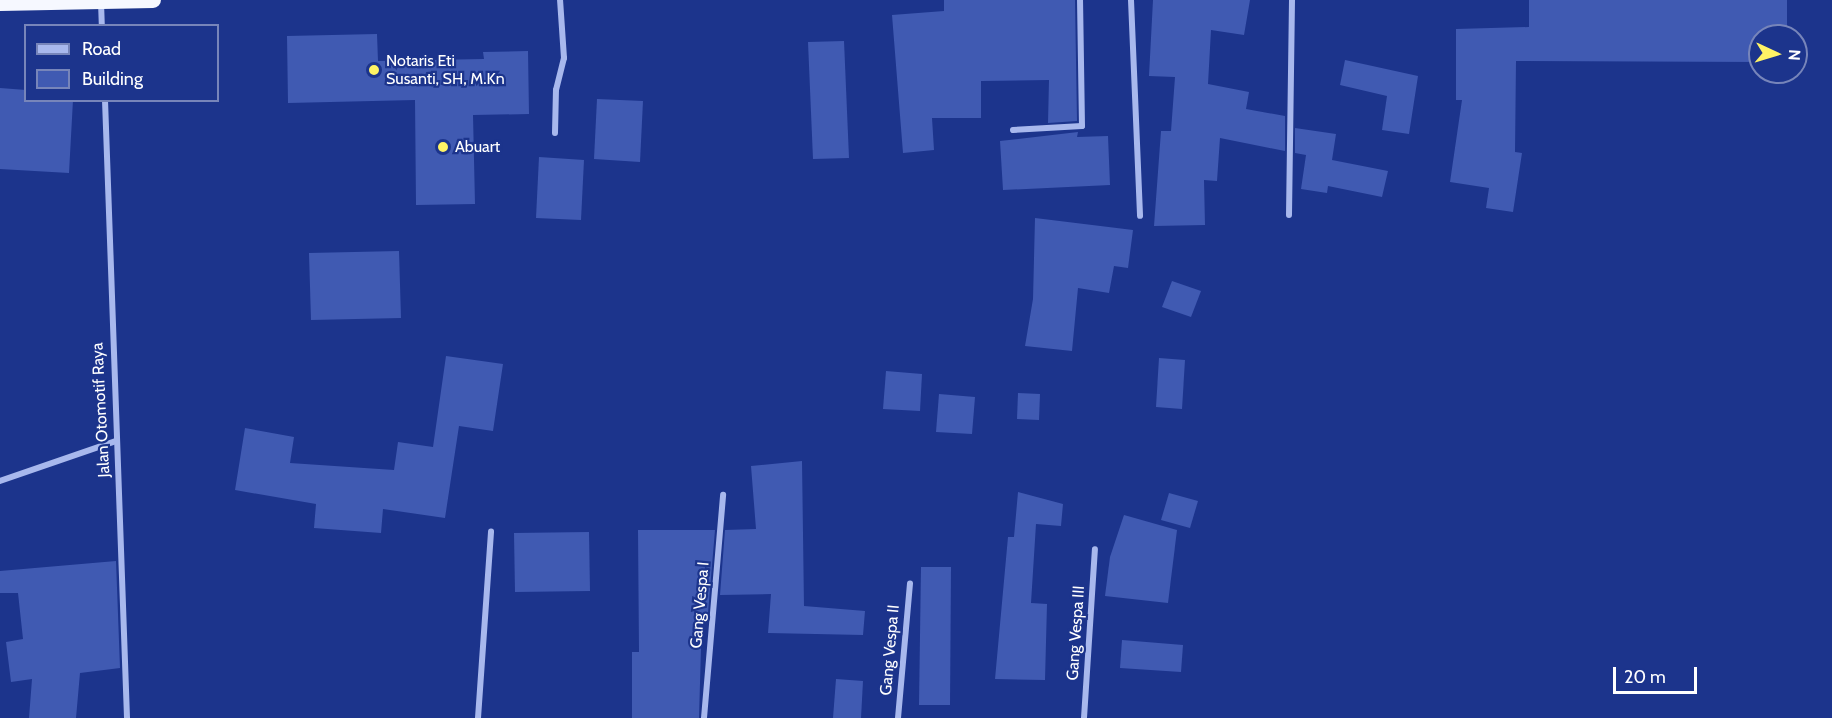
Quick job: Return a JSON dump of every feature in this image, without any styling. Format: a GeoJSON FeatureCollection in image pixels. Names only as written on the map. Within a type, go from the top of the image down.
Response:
{"type":"FeatureCollection","features":[{"type":"Feature","properties":{"kind":"highway"},"geometry":{"type":"LineString","coordinates":[[0,3],[153,0]]}},
{"type":"Feature","properties":{"kind":"street"},"geometry":{"type":"LineString","coordinates":[[555,133],[556,90],[564,58],[560,0]]}},
{"type":"Feature","properties":{"kind":"street"},"geometry":{"type":"LineString","coordinates":[[1012,130],[1082,126],[1080,0]]}},
{"type":"Feature","properties":{"kind":"street"},"geometry":{"type":"LineString","coordinates":[[1131,0],[1140,216]]}},
{"type":"Feature","properties":{"kind":"street"},"geometry":{"type":"LineString","coordinates":[[1289,215],[1292,0]]}},
{"type":"Feature","properties":{"kind":"street"},"geometry":{"type":"LineString","coordinates":[[101,2],[102,24]]}},
{"type":"Feature","properties":{"kind":"street","name":"Jalan Otomotif Raya"},"geometry":{"type":"LineString","coordinates":[[105,102],[127,718]]}},
{"type":"Feature","properties":{"kind":"street"},"geometry":{"type":"LineString","coordinates":[[0,482],[116,441]]}},
{"type":"Feature","properties":{"kind":"street","name":"Gang Vespa I"},"geometry":{"type":"LineString","coordinates":[[704,718],[723,495]]}},
{"type":"Feature","properties":{"kind":"street"},"geometry":{"type":"LineString","coordinates":[[478,718],[491,531]]}},
{"type":"Feature","properties":{"kind":"street","name":"Gang Vespa III"},"geometry":{"type":"LineString","coordinates":[[1084,718],[1095,549]]}},
{"type":"Feature","properties":{"kind":"street","name":"Gang Vespa II"},"geometry":{"type":"LineString","coordinates":[[897,718],[910,584]]}},
{"type":"Feature","properties":{"kind":"building"},"geometry":{"type":"Polygon","coordinates":[[[944,0],[1075,0],[1077,121],[1048,123],[1049,80],[981,81],[981,118],[932,118],[934,150],[903,153],[892,15],[944,11],[944,0]]]}},
{"type":"Feature","properties":{"kind":"building"},"geometry":{"type":"Polygon","coordinates":[[[1153,0],[1250,0],[1244,35],[1211,30],[1208,84],[1249,92],[1246,109],[1285,116],[1285,151],[1220,138],[1217,181],[1204,180],[1205,225],[1154,226],[1161,131],[1171,131],[1175,77],[1149,76],[1153,0]]]}},
{"type":"Feature","properties":{"kind":"building"},"geometry":{"type":"Polygon","coordinates":[[[1529,0],[1787,0],[1787,24],[1748,24],[1748,62],[1516,61],[1515,152],[1522,153],[1513,212],[1486,208],[1489,188],[1450,182],[1462,100],[1456,100],[1456,29],[1529,27],[1529,0]]]}},
{"type":"Feature","properties":{"kind":"building"},"geometry":{"type":"Polygon","coordinates":[[[377,34],[378,61],[484,59],[483,52],[528,51],[529,114],[473,115],[475,204],[416,205],[415,100],[288,103],[287,36],[377,34]]]}},
{"type":"Feature","properties":{"kind":"building"},"geometry":{"type":"Polygon","coordinates":[[[844,41],[849,158],[813,159],[808,42],[844,41]]]}},
{"type":"Feature","properties":{"kind":"building"},"geometry":{"type":"Polygon","coordinates":[[[1345,60],[1418,76],[1409,134],[1382,130],[1387,96],[1340,85],[1345,60]]]}},
{"type":"Feature","properties":{"kind":"building"},"geometry":{"type":"Polygon","coordinates":[[[0,88],[24,90],[24,102],[73,102],[69,173],[0,169],[0,88]]]}},
{"type":"Feature","properties":{"kind":"building"},"geometry":{"type":"Polygon","coordinates":[[[597,99],[643,101],[640,162],[594,159],[597,99]]]}},
{"type":"Feature","properties":{"kind":"building"},"geometry":{"type":"Polygon","coordinates":[[[1295,128],[1336,134],[1332,160],[1388,171],[1382,197],[1328,186],[1327,193],[1301,189],[1306,155],[1295,153],[1295,128]]]}},
{"type":"Feature","properties":{"kind":"building"},"geometry":{"type":"Polygon","coordinates":[[[1078,132],[1077,137],[1108,136],[1110,185],[1003,190],[1000,141],[1078,132]]]}},
{"type":"Feature","properties":{"kind":"building"},"geometry":{"type":"Polygon","coordinates":[[[539,157],[584,160],[581,220],[536,218],[539,157]]]}},
{"type":"Feature","properties":{"kind":"building"},"geometry":{"type":"Polygon","coordinates":[[[1035,218],[1133,230],[1128,268],[1114,266],[1109,293],[1078,288],[1072,351],[1025,346],[1033,299],[1035,218]]]}},
{"type":"Feature","properties":{"kind":"building"},"geometry":{"type":"Polygon","coordinates":[[[399,251],[401,318],[311,320],[309,253],[399,251]]]}},
{"type":"Feature","properties":{"kind":"building"},"geometry":{"type":"Polygon","coordinates":[[[1172,281],[1201,291],[1191,317],[1162,307],[1172,281]]]}},
{"type":"Feature","properties":{"kind":"building"},"geometry":{"type":"Polygon","coordinates":[[[446,356],[503,364],[493,431],[459,426],[445,518],[383,509],[381,533],[314,528],[316,504],[235,490],[245,428],[294,437],[290,463],[394,470],[398,442],[433,447],[446,356]]]}},
{"type":"Feature","properties":{"kind":"building"},"geometry":{"type":"Polygon","coordinates":[[[1159,358],[1185,360],[1182,409],[1156,407],[1159,358]]]}},
{"type":"Feature","properties":{"kind":"building"},"geometry":{"type":"Polygon","coordinates":[[[886,371],[922,374],[920,411],[883,409],[886,371]]]}},
{"type":"Feature","properties":{"kind":"building"},"geometry":{"type":"Polygon","coordinates":[[[1018,393],[1040,394],[1039,420],[1017,419],[1018,393]]]}},
{"type":"Feature","properties":{"kind":"building"},"geometry":{"type":"Polygon","coordinates":[[[939,394],[975,397],[972,434],[936,432],[939,394]]]}},
{"type":"Feature","properties":{"kind":"building"},"geometry":{"type":"Polygon","coordinates":[[[802,461],[804,606],[865,611],[863,635],[768,633],[771,594],[720,595],[725,530],[756,529],[751,466],[802,461]]]}},
{"type":"Feature","properties":{"kind":"building"},"geometry":{"type":"Polygon","coordinates":[[[1018,492],[1063,504],[1061,526],[1036,524],[1031,603],[1047,604],[1045,680],[995,679],[1008,537],[1014,537],[1018,492]]]}},
{"type":"Feature","properties":{"kind":"building"},"geometry":{"type":"Polygon","coordinates":[[[1169,493],[1198,501],[1190,528],[1161,520],[1169,493]]]}},
{"type":"Feature","properties":{"kind":"building"},"geometry":{"type":"Polygon","coordinates":[[[1124,515],[1177,530],[1168,603],[1105,596],[1110,557],[1124,515]]]}},
{"type":"Feature","properties":{"kind":"building"},"geometry":{"type":"Polygon","coordinates":[[[638,530],[715,530],[708,613],[702,613],[699,718],[632,718],[632,652],[639,652],[638,530]]]}},
{"type":"Feature","properties":{"kind":"building"},"geometry":{"type":"Polygon","coordinates":[[[589,532],[590,591],[515,592],[514,533],[589,532]]]}},
{"type":"Feature","properties":{"kind":"building"},"geometry":{"type":"Polygon","coordinates":[[[116,561],[120,668],[80,673],[76,718],[29,718],[32,679],[11,682],[6,642],[23,639],[18,593],[0,593],[0,571],[116,561]]]}},
{"type":"Feature","properties":{"kind":"building"},"geometry":{"type":"Polygon","coordinates":[[[921,567],[951,567],[950,705],[919,705],[921,567]]]}},
{"type":"Feature","properties":{"kind":"building"},"geometry":{"type":"Polygon","coordinates":[[[1122,640],[1183,645],[1181,672],[1120,668],[1122,640]]]}},
{"type":"Feature","properties":{"kind":"building"},"geometry":{"type":"Polygon","coordinates":[[[836,679],[863,681],[861,718],[833,718],[836,679]]]}},
{"type":"Feature","properties":{"kind":"place","name":"Notaris Eti Susanti, SH, M.Kn"},"geometry":{"type":"Point","coordinates":[374,70]}},
{"type":"Feature","properties":{"kind":"place","name":"Abuart"},"geometry":{"type":"Point","coordinates":[443,147]}}]}
